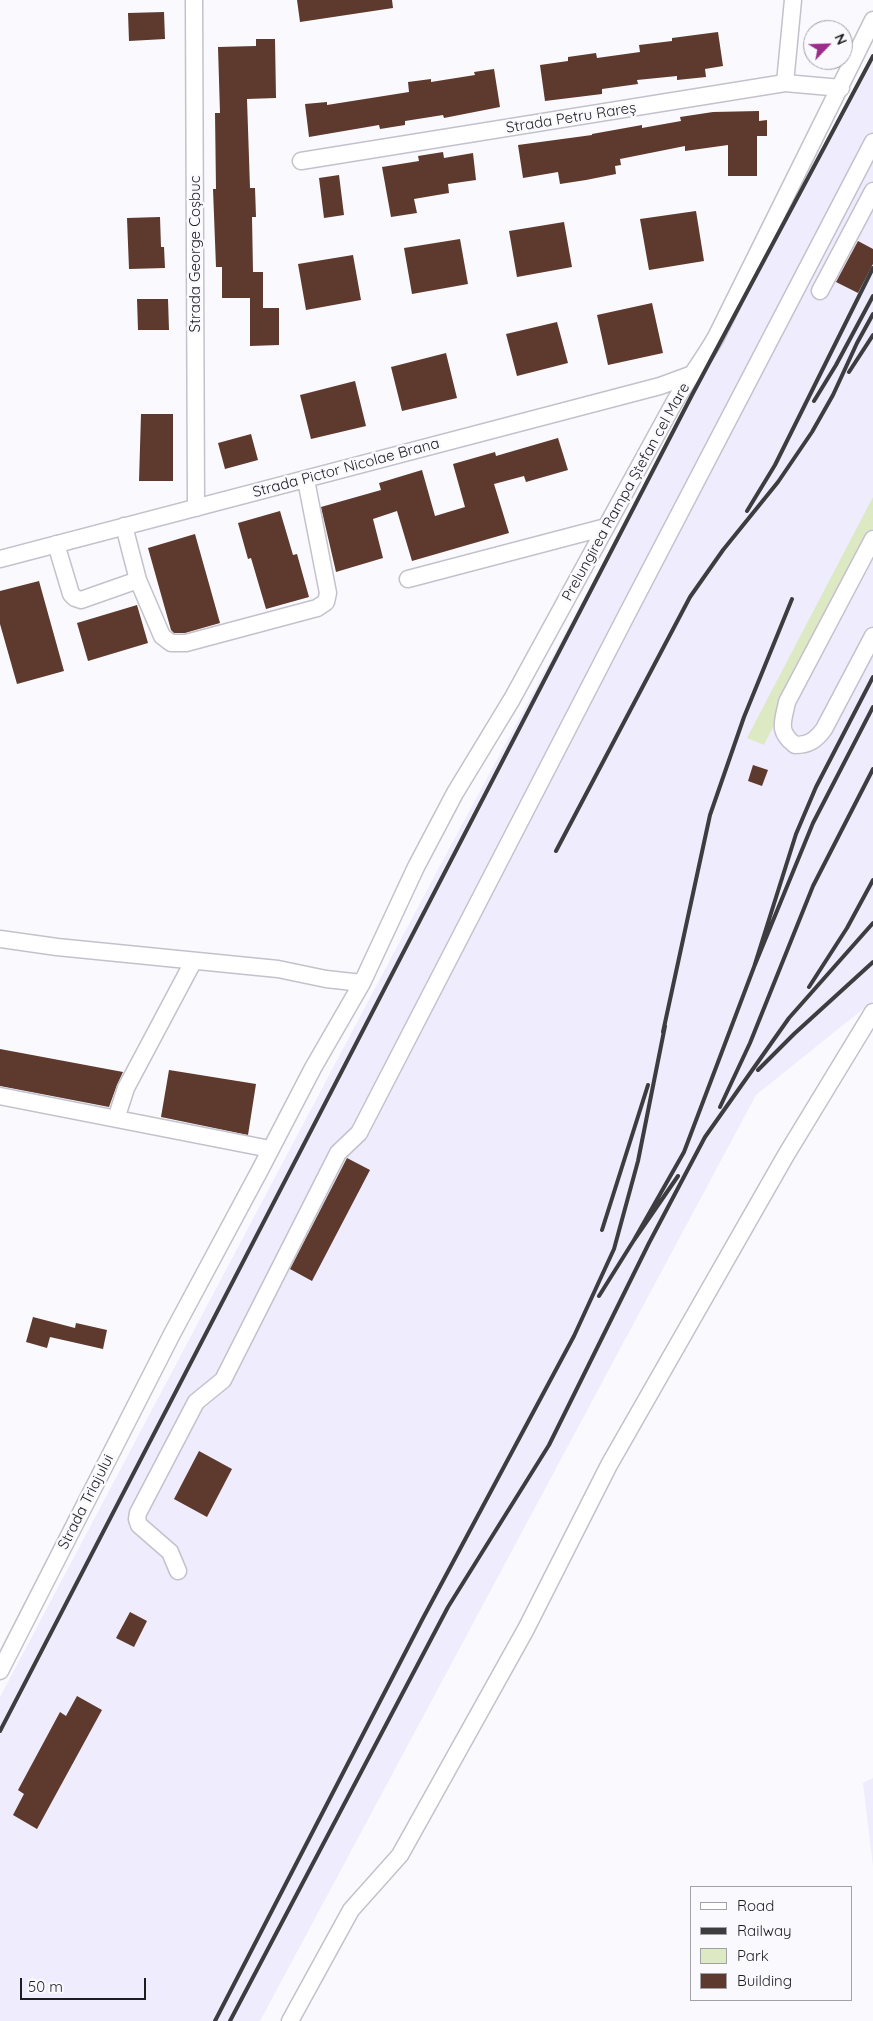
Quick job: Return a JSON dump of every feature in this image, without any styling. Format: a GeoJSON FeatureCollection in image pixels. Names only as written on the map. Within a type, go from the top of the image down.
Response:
{"type":"FeatureCollection","features":[{"type":"Feature","properties":{"kind":"street","name":"Strada George Coșbuc"},"geometry":{"type":"LineString","coordinates":[[194,0],[196,508]]}},
{"type":"Feature","properties":{"kind":"street"},"geometry":{"type":"LineString","coordinates":[[785,83],[793,0]]}},
{"type":"Feature","properties":{"kind":"street","name":"Prelungirea Rampa Ștefan cel Mare"},"geometry":{"type":"LineString","coordinates":[[270,1149],[362,983],[455,793],[512,699],[690,375],[700,365],[716,337],[841,88],[873,20]]}},
{"type":"Feature","properties":{"kind":"street","name":"Strada Petru Rareș"},"geometry":{"type":"LineString","coordinates":[[301,161],[785,83],[841,88]]}},
{"type":"Feature","properties":{"kind":"street"},"geometry":{"type":"LineString","coordinates":[[178,1571],[170,1552],[139,1525],[137,1520],[138,1513],[196,1402],[223,1380],[338,1154],[360,1133],[619,629],[873,142]]}},
{"type":"Feature","properties":{"kind":"street"},"geometry":{"type":"LineString","coordinates":[[820,291],[873,191]]}},
{"type":"Feature","properties":{"kind":"street","name":"Strada Pictor Nicolae Brana"},"geometry":{"type":"LineString","coordinates":[[0,559],[660,386],[690,375]]}},
{"type":"Feature","properties":{"kind":"street"},"geometry":{"type":"LineString","coordinates":[[124,526],[138,580],[162,636],[171,643],[186,643],[317,608],[326,602],[328,592],[306,480]]}},
{"type":"Feature","properties":{"kind":"street"},"geometry":{"type":"LineString","coordinates":[[408,579],[606,526]]}},
{"type":"Feature","properties":{"kind":"street"},"geometry":{"type":"LineString","coordinates":[[873,539],[787,702],[782,730],[786,738],[795,745],[806,745],[816,739],[824,729],[873,636]]}},
{"type":"Feature","properties":{"kind":"street"},"geometry":{"type":"LineString","coordinates":[[56,544],[70,594],[75,598],[81,600],[138,580]]}},
{"type":"Feature","properties":{"kind":"street"},"geometry":{"type":"LineString","coordinates":[[0,938],[57,947],[278,969],[326,979],[362,983]]}},
{"type":"Feature","properties":{"kind":"street"},"geometry":{"type":"LineString","coordinates":[[116,1119],[126,1088],[194,962]]}},
{"type":"Feature","properties":{"kind":"street"},"geometry":{"type":"LineString","coordinates":[[290,2021],[352,1910],[400,1855],[526,1629],[609,1465],[786,1155],[873,1012]]}},
{"type":"Feature","properties":{"kind":"street"},"geometry":{"type":"LineString","coordinates":[[0,1096],[270,1149]]}},
{"type":"Feature","properties":{"kind":"street","name":"Strada Triajului"},"geometry":{"type":"LineString","coordinates":[[0,1671],[172,1334],[270,1149]]}},
{"type":"Feature","properties":{"kind":"shaded area"},"geometry":{"type":"Polygon","coordinates":[[[873,61],[873,1001],[756,1095],[260,2021],[0,2021],[0,1697],[435,875],[873,61]]]}},
{"type":"Feature","properties":{"kind":"shaded area"},"geometry":{"type":"Polygon","coordinates":[[[873,1778],[873,1866],[863,1783],[873,1778]]]}},
{"type":"Feature","properties":{"kind":"green space"},"geometry":{"type":"Polygon","coordinates":[[[873,497],[873,528],[764,745],[747,738],[873,497]]]}},
{"type":"Feature","properties":{"kind":"building"},"geometry":{"type":"Polygon","coordinates":[[[297,0],[392,0],[393,8],[300,22],[297,0]]]}},
{"type":"Feature","properties":{"kind":"building"},"geometry":{"type":"Polygon","coordinates":[[[164,12],[165,39],[129,41],[128,13],[164,12]]]}},
{"type":"Feature","properties":{"kind":"building"},"geometry":{"type":"Polygon","coordinates":[[[718,32],[723,66],[705,69],[706,77],[677,80],[677,76],[637,80],[638,84],[602,89],[602,94],[545,101],[540,65],[568,61],[568,57],[596,53],[597,58],[640,52],[639,45],[672,41],[672,38],[718,32]]]}},
{"type":"Feature","properties":{"kind":"building"},"geometry":{"type":"Polygon","coordinates":[[[256,39],[275,39],[276,98],[247,99],[250,188],[255,188],[256,217],[252,217],[253,272],[263,272],[263,308],[279,308],[279,345],[250,346],[250,298],[222,298],[222,267],[216,267],[213,189],[216,189],[215,113],[220,113],[218,47],[256,46],[256,39]]]}},
{"type":"Feature","properties":{"kind":"building"},"geometry":{"type":"Polygon","coordinates":[[[494,69],[500,107],[444,118],[443,115],[405,121],[405,125],[380,129],[379,125],[309,137],[305,104],[327,102],[327,105],[409,92],[408,82],[431,79],[431,82],[475,75],[474,72],[494,69]]]}},
{"type":"Feature","properties":{"kind":"building"},"geometry":{"type":"Polygon","coordinates":[[[759,111],[759,121],[767,120],[767,136],[757,136],[757,176],[728,176],[728,145],[685,151],[685,146],[620,159],[621,165],[615,166],[616,174],[586,180],[560,184],[558,172],[523,178],[518,145],[592,135],[642,125],[642,128],[681,121],[680,117],[713,112],[759,111]]]}},
{"type":"Feature","properties":{"kind":"building"},"geometry":{"type":"Polygon","coordinates":[[[443,152],[444,158],[473,153],[476,180],[448,184],[449,193],[414,199],[417,213],[391,217],[382,167],[419,161],[418,156],[443,152]]]}},
{"type":"Feature","properties":{"kind":"building"},"geometry":{"type":"Polygon","coordinates":[[[339,175],[344,215],[324,218],[319,178],[339,175]]]}},
{"type":"Feature","properties":{"kind":"building"},"geometry":{"type":"Polygon","coordinates":[[[696,211],[704,261],[649,270],[640,219],[696,211]]]}},
{"type":"Feature","properties":{"kind":"building"},"geometry":{"type":"Polygon","coordinates":[[[160,217],[161,247],[164,247],[165,268],[129,269],[127,218],[160,217]]]}},
{"type":"Feature","properties":{"kind":"building"},"geometry":{"type":"Polygon","coordinates":[[[564,222],[572,267],[517,277],[509,231],[564,222]]]}},
{"type":"Feature","properties":{"kind":"building"},"geometry":{"type":"Polygon","coordinates":[[[460,239],[468,284],[412,294],[404,248],[460,239]]]}},
{"type":"Feature","properties":{"kind":"building"},"geometry":{"type":"Polygon","coordinates":[[[858,241],[873,249],[873,264],[858,293],[836,282],[858,241]]]}},
{"type":"Feature","properties":{"kind":"building"},"geometry":{"type":"Polygon","coordinates":[[[353,255],[361,300],[306,310],[298,264],[353,255]]]}},
{"type":"Feature","properties":{"kind":"building"},"geometry":{"type":"Polygon","coordinates":[[[137,299],[168,299],[169,330],[138,330],[137,299]]]}},
{"type":"Feature","properties":{"kind":"building"},"geometry":{"type":"Polygon","coordinates":[[[652,303],[663,353],[608,365],[597,315],[652,303]]]}},
{"type":"Feature","properties":{"kind":"building"},"geometry":{"type":"Polygon","coordinates":[[[557,322],[568,363],[517,376],[506,334],[557,322]]]}},
{"type":"Feature","properties":{"kind":"building"},"geometry":{"type":"Polygon","coordinates":[[[446,353],[457,398],[402,411],[391,367],[446,353]]]}},
{"type":"Feature","properties":{"kind":"building"},"geometry":{"type":"Polygon","coordinates":[[[355,381],[366,426],[311,439],[300,395],[355,381]]]}},
{"type":"Feature","properties":{"kind":"building"},"geometry":{"type":"Polygon","coordinates":[[[141,414],[173,414],[173,481],[139,481],[141,414]]]}},
{"type":"Feature","properties":{"kind":"building"},"geometry":{"type":"Polygon","coordinates":[[[251,434],[258,460],[225,469],[218,443],[251,434]]]}},
{"type":"Feature","properties":{"kind":"building"},"geometry":{"type":"Polygon","coordinates":[[[558,438],[568,470],[526,482],[524,476],[494,484],[509,533],[412,561],[397,511],[373,519],[383,558],[336,572],[321,507],[381,490],[379,483],[422,470],[435,516],[465,507],[453,464],[495,452],[496,456],[558,438]]]}},
{"type":"Feature","properties":{"kind":"building"},"geometry":{"type":"Polygon","coordinates":[[[280,511],[293,555],[297,554],[309,597],[266,609],[251,558],[248,559],[238,523],[280,511]]]}},
{"type":"Feature","properties":{"kind":"building"},"geometry":{"type":"Polygon","coordinates":[[[195,534],[220,623],[185,633],[174,633],[171,630],[148,548],[195,534]]]}},
{"type":"Feature","properties":{"kind":"building"},"geometry":{"type":"Polygon","coordinates":[[[39,581],[64,671],[17,684],[0,624],[0,591],[39,581]]]}},
{"type":"Feature","properties":{"kind":"building"},"geometry":{"type":"Polygon","coordinates":[[[137,605],[148,643],[88,661],[77,623],[137,605]]]}},
{"type":"Feature","properties":{"kind":"building"},"geometry":{"type":"Polygon","coordinates":[[[753,765],[768,770],[762,786],[748,781],[753,765]]]}},
{"type":"Feature","properties":{"kind":"building"},"geometry":{"type":"Polygon","coordinates":[[[0,1049],[123,1072],[109,1107],[0,1086],[0,1049]]]}},
{"type":"Feature","properties":{"kind":"building"},"geometry":{"type":"Polygon","coordinates":[[[169,1070],[256,1084],[248,1135],[161,1117],[169,1070]]]}},
{"type":"Feature","properties":{"kind":"building"},"geometry":{"type":"Polygon","coordinates":[[[347,1158],[370,1170],[312,1281],[290,1269],[347,1158]]]}},
{"type":"Feature","properties":{"kind":"building"},"geometry":{"type":"Polygon","coordinates":[[[33,1317],[75,1328],[76,1323],[107,1330],[103,1349],[50,1337],[47,1348],[26,1342],[33,1317]]]}},
{"type":"Feature","properties":{"kind":"building"},"geometry":{"type":"Polygon","coordinates":[[[199,1451],[232,1469],[207,1517],[174,1499],[199,1451]]]}},
{"type":"Feature","properties":{"kind":"building"},"geometry":{"type":"Polygon","coordinates":[[[130,1612],[147,1621],[134,1647],[116,1638],[130,1612]]]}},
{"type":"Feature","properties":{"kind":"building"},"geometry":{"type":"Polygon","coordinates":[[[77,1696],[102,1710],[37,1829],[13,1815],[24,1794],[18,1790],[60,1712],[66,1716],[77,1696]]]}},
{"type":"Feature","properties":{"kind":"railway"},"geometry":{"type":"LineString","coordinates":[[0,1731],[692,395],[873,56]]}},
{"type":"Feature","properties":{"kind":"railway"},"geometry":{"type":"LineString","coordinates":[[747,511],[775,465],[873,268]]}},
{"type":"Feature","properties":{"kind":"railway"},"geometry":{"type":"LineString","coordinates":[[814,401],[836,365],[873,296]]}},
{"type":"Feature","properties":{"kind":"railway"},"geometry":{"type":"LineString","coordinates":[[556,851],[690,597],[723,550],[778,482],[812,432],[833,395],[857,343],[873,314]]}},
{"type":"Feature","properties":{"kind":"railway"},"geometry":{"type":"LineString","coordinates":[[849,372],[873,335]]}},
{"type":"Feature","properties":{"kind":"railway"},"geometry":{"type":"LineString","coordinates":[[663,1032],[710,815],[744,717],[792,599]]}},
{"type":"Feature","properties":{"kind":"railway"},"geometry":{"type":"LineString","coordinates":[[873,677],[816,787],[796,834],[754,967],[813,823],[873,707]]}},
{"type":"Feature","properties":{"kind":"railway"},"geometry":{"type":"LineString","coordinates":[[720,1107],[750,1043],[813,886],[873,769]]}},
{"type":"Feature","properties":{"kind":"railway"},"geometry":{"type":"LineString","coordinates":[[809,987],[847,928],[873,880]]}},
{"type":"Feature","properties":{"kind":"railway"},"geometry":{"type":"LineString","coordinates":[[230,2021],[448,1607],[549,1445],[649,1243],[705,1137],[789,1018],[873,923]]}},
{"type":"Feature","properties":{"kind":"railway"},"geometry":{"type":"LineString","coordinates":[[758,1070],[794,1034],[873,962]]}},
{"type":"Feature","properties":{"kind":"railway"},"geometry":{"type":"LineString","coordinates":[[678,1176],[634,1240],[684,1152],[754,967]]}},
{"type":"Feature","properties":{"kind":"railway"},"geometry":{"type":"LineString","coordinates":[[215,2021],[422,1620],[574,1336],[614,1249],[638,1161],[665,1026]]}},
{"type":"Feature","properties":{"kind":"railway"},"geometry":{"type":"LineString","coordinates":[[602,1230],[648,1085]]}},
{"type":"Feature","properties":{"kind":"railway"},"geometry":{"type":"LineString","coordinates":[[599,1296],[634,1240]]}}]}
